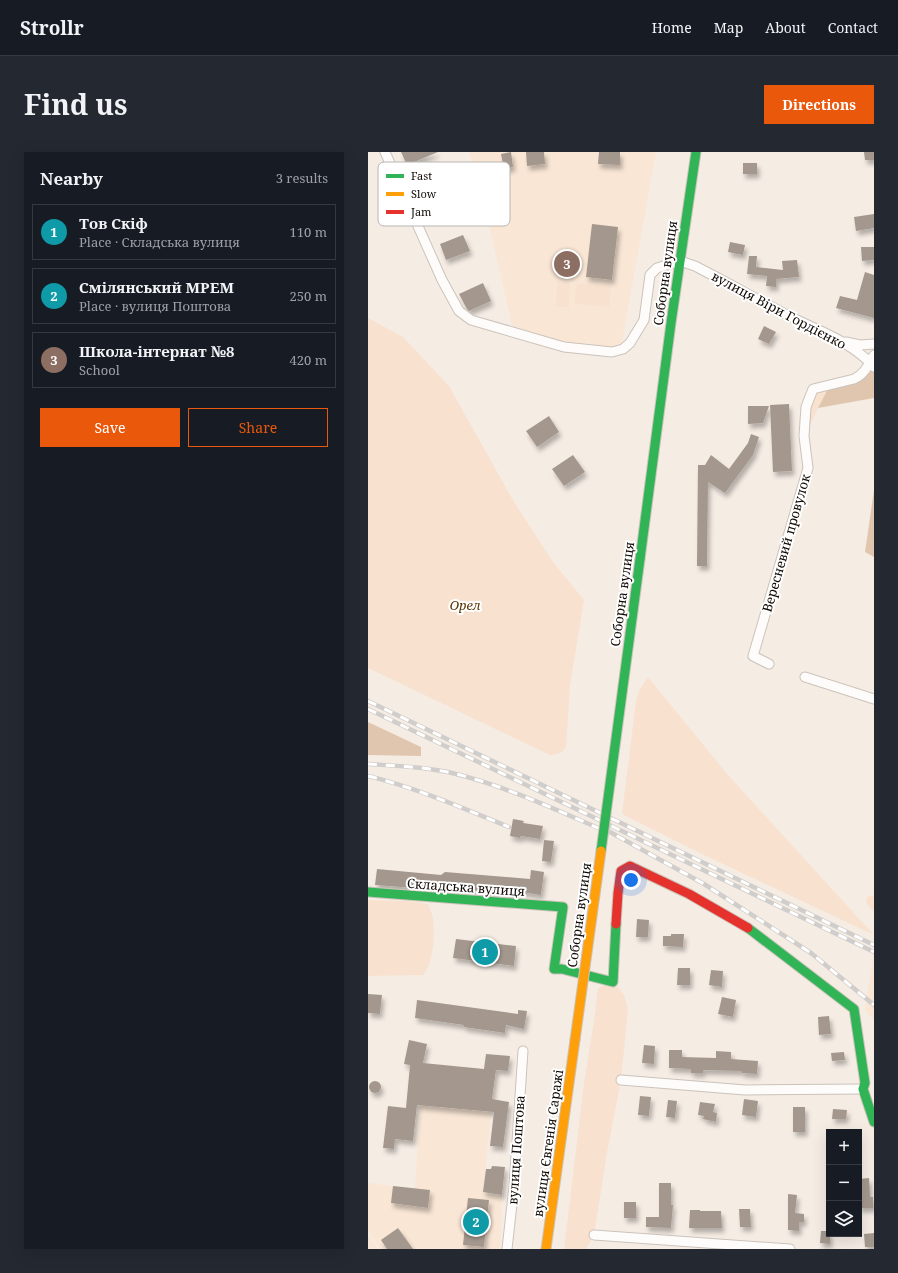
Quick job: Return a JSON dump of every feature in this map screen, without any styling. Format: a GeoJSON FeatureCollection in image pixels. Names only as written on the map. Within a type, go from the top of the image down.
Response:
{"type":"FeatureCollection","features":[{"type":"Feature","properties":{"kind":"main road","name":"Соборна вулиця"},"geometry":{"type":"LineString","coordinates":[[575,1040],[671,323],[696,152]]}},
{"type":"Feature","properties":{"kind":"main road","name":"Складська вулиця"},"geometry":{"type":"LineString","coordinates":[[368,892],[563,907],[554,969],[562,968],[613,982],[618,893],[621,871],[630,866],[689,894],[745,926],[854,1009],[865,1083],[863,1089]]}},
{"type":"Feature","properties":{"kind":"main road","name":"вулиця Євгенія Саражі"},"geometry":{"type":"LineString","coordinates":[[546,1249],[575,1040]]}},
{"type":"Feature","properties":{"kind":"main road"},"geometry":{"type":"LineString","coordinates":[[863,1089],[874,1122]]}},
{"type":"Feature","properties":{"kind":"street"},"geometry":{"type":"LineString","coordinates":[[385,152],[389,162]]}},
{"type":"Feature","properties":{"kind":"street"},"geometry":{"type":"LineString","coordinates":[[418,226],[442,280],[459,311],[471,320],[564,347],[612,352],[623,349],[630,343],[644,320],[650,275],[657,268],[680,261]]}},
{"type":"Feature","properties":{"kind":"street","name":"вулиця Віри Гордієнко"},"geometry":{"type":"LineString","coordinates":[[680,261],[695,266],[793,318],[839,339],[873,361]]}},
{"type":"Feature","properties":{"kind":"street"},"geometry":{"type":"LineString","coordinates":[[839,339],[860,345],[874,344]]}},
{"type":"Feature","properties":{"kind":"street","name":"Вересневий провулок"},"geometry":{"type":"LineString","coordinates":[[769,664],[753,656],[808,468],[804,436],[806,407],[813,389],[854,379],[863,374],[873,361]]}},
{"type":"Feature","properties":{"kind":"street"},"geometry":{"type":"LineString","coordinates":[[805,677],[874,700]]}},
{"type":"Feature","properties":{"kind":"street","name":"вулиця Поштова"},"geometry":{"type":"LineString","coordinates":[[507,1249],[514,1186],[523,1051]]}},
{"type":"Feature","properties":{"kind":"street"},"geometry":{"type":"LineString","coordinates":[[621,1080],[745,1090],[863,1089]]}},
{"type":"Feature","properties":{"kind":"street"},"geometry":{"type":"LineString","coordinates":[[594,1235],[790,1249]]}},
{"type":"Feature","properties":{"kind":"shaded area"},"geometry":{"type":"Polygon","coordinates":[[[469,152],[656,152],[622,342],[615,348],[564,342],[519,331],[512,324],[489,226],[510,226],[510,162],[472,162],[469,152]]]}},
{"type":"Feature","properties":{"kind":"shaded area"},"geometry":{"type":"Polygon","coordinates":[[[874,367],[874,398],[818,408],[830,385],[874,367]]]}},
{"type":"Feature","properties":{"kind":"shaded area"},"geometry":{"type":"Polygon","coordinates":[[[874,490],[874,557],[865,552],[874,490]]]}},
{"type":"Feature","properties":{"kind":"shaded area"},"geometry":{"type":"Polygon","coordinates":[[[368,722],[421,747],[421,756],[368,755],[368,722]]]}},
{"type":"Feature","properties":{"kind":"shaded area"},"geometry":{"type":"Polygon","coordinates":[[[874,952],[874,1020],[865,1010],[874,952]]]}},
{"type":"Feature","properties":{"kind":"shaded area"},"geometry":{"type":"Polygon","coordinates":[[[420,1105],[491,1112],[483,1192],[502,1195],[500,1249],[380,1249],[368,1231],[368,1183],[415,1189],[420,1105]]]}},
{"type":"Feature","properties":{"kind":"shaded area"},"geometry":{"type":"Polygon","coordinates":[[[368,1235],[378,1249],[368,1249],[368,1235]]]}},
{"type":"Feature","properties":{"kind":"green space"},"geometry":{"type":"Polygon","coordinates":[[[557,282],[570,282],[569,307],[556,307],[557,282]]]}},
{"type":"Feature","properties":{"kind":"green space"},"geometry":{"type":"Polygon","coordinates":[[[577,283],[611,286],[609,307],[574,303],[577,283]]]}},
{"type":"Feature","properties":{"kind":"green space","name":"Орел"},"geometry":{"type":"Polygon","coordinates":[[[368,318],[403,337],[449,386],[514,502],[553,562],[584,600],[570,686],[566,746],[560,753],[550,755],[368,668],[368,318]]]}},
{"type":"Feature","properties":{"kind":"green space"},"geometry":{"type":"Polygon","coordinates":[[[830,385],[804,436],[813,389],[830,385]]]}},
{"type":"Feature","properties":{"kind":"green space"},"geometry":{"type":"Polygon","coordinates":[[[648,677],[728,775],[874,935],[704,855],[622,814],[636,701],[640,689],[648,677]]]}},
{"type":"Feature","properties":{"kind":"green space"},"geometry":{"type":"Polygon","coordinates":[[[874,895],[874,912],[866,903],[867,897],[874,895]]]}},
{"type":"Feature","properties":{"kind":"green space"},"geometry":{"type":"Polygon","coordinates":[[[368,900],[410,901],[428,904],[433,919],[434,941],[432,956],[423,975],[368,976],[368,900]]]}},
{"type":"Feature","properties":{"kind":"green space"},"geometry":{"type":"Polygon","coordinates":[[[613,982],[624,995],[628,1009],[621,1080],[607,1153],[594,1235],[586,1249],[564,1249],[584,1083],[598,988],[613,982]]]}},
{"type":"Feature","properties":{"kind":"building"},"geometry":{"type":"Polygon","coordinates":[[[401,152],[438,152],[414,162],[406,162],[401,152]]]}},
{"type":"Feature","properties":{"kind":"building"},"geometry":{"type":"Polygon","coordinates":[[[511,152],[513,167],[510,168],[510,162],[503,162],[501,154],[511,152]]]}},
{"type":"Feature","properties":{"kind":"building"},"geometry":{"type":"Polygon","coordinates":[[[526,152],[544,152],[545,164],[527,166],[526,152]]]}},
{"type":"Feature","properties":{"kind":"building"},"geometry":{"type":"Polygon","coordinates":[[[599,152],[620,152],[620,165],[598,164],[599,152]]]}},
{"type":"Feature","properties":{"kind":"building"},"geometry":{"type":"Polygon","coordinates":[[[864,152],[874,152],[874,160],[865,160],[864,152]]]}},
{"type":"Feature","properties":{"kind":"building"},"geometry":{"type":"Polygon","coordinates":[[[743,163],[757,163],[757,174],[743,174],[743,163]]]}},
{"type":"Feature","properties":{"kind":"building"},"geometry":{"type":"Polygon","coordinates":[[[874,214],[874,228],[856,231],[854,217],[874,214]]]}},
{"type":"Feature","properties":{"kind":"building"},"geometry":{"type":"Polygon","coordinates":[[[592,224],[618,227],[612,280],[586,277],[592,224]]]}},
{"type":"Feature","properties":{"kind":"building"},"geometry":{"type":"Polygon","coordinates":[[[463,235],[470,251],[446,260],[440,244],[463,235]]]}},
{"type":"Feature","properties":{"kind":"building"},"geometry":{"type":"Polygon","coordinates":[[[730,242],[745,245],[743,255],[728,252],[730,242]]]}},
{"type":"Feature","properties":{"kind":"building"},"geometry":{"type":"Polygon","coordinates":[[[861,247],[874,247],[874,260],[862,261],[861,247]]]}},
{"type":"Feature","properties":{"kind":"building"},"geometry":{"type":"Polygon","coordinates":[[[749,256],[757,256],[756,267],[783,270],[782,261],[797,260],[799,277],[776,279],[776,287],[766,286],[767,276],[747,274],[749,256]]]}},
{"type":"Feature","properties":{"kind":"building"},"geometry":{"type":"Polygon","coordinates":[[[865,272],[874,275],[874,318],[836,308],[840,296],[857,300],[865,272]]]}},
{"type":"Feature","properties":{"kind":"building"},"geometry":{"type":"Polygon","coordinates":[[[483,283],[491,301],[469,311],[459,294],[483,283]]]}},
{"type":"Feature","properties":{"kind":"building"},"geometry":{"type":"Polygon","coordinates":[[[764,326],[776,332],[769,344],[758,339],[764,326]]]}},
{"type":"Feature","properties":{"kind":"building"},"geometry":{"type":"Polygon","coordinates":[[[789,404],[792,471],[773,472],[770,405],[789,404]]]}},
{"type":"Feature","properties":{"kind":"building"},"geometry":{"type":"Polygon","coordinates":[[[748,406],[769,406],[763,423],[748,424],[748,406]]]}},
{"type":"Feature","properties":{"kind":"building"},"geometry":{"type":"Polygon","coordinates":[[[549,416],[559,432],[537,447],[526,431],[549,416]]]}},
{"type":"Feature","properties":{"kind":"building"},"geometry":{"type":"Polygon","coordinates":[[[751,434],[759,437],[753,455],[725,493],[708,482],[707,566],[697,566],[698,465],[705,465],[711,455],[729,469],[748,443],[751,434]]]}},
{"type":"Feature","properties":{"kind":"building"},"geometry":{"type":"Polygon","coordinates":[[[573,455],[585,472],[564,486],[552,469],[573,455]]]}},
{"type":"Feature","properties":{"kind":"building"},"geometry":{"type":"Polygon","coordinates":[[[513,819],[524,821],[523,823],[543,826],[540,839],[510,836],[513,819]]]}},
{"type":"Feature","properties":{"kind":"building"},"geometry":{"type":"Polygon","coordinates":[[[544,840],[554,841],[551,862],[542,861],[544,840]]]}},
{"type":"Feature","properties":{"kind":"building"},"geometry":{"type":"Polygon","coordinates":[[[377,869],[441,875],[445,872],[530,879],[531,870],[544,872],[541,895],[516,891],[516,894],[445,888],[442,890],[375,885],[377,869]]]}},
{"type":"Feature","properties":{"kind":"building"},"geometry":{"type":"Polygon","coordinates":[[[637,919],[649,920],[648,937],[636,937],[637,919]]]}},
{"type":"Feature","properties":{"kind":"building"},"geometry":{"type":"Polygon","coordinates":[[[671,934],[684,934],[683,947],[663,946],[663,936],[671,936],[671,934]]]}},
{"type":"Feature","properties":{"kind":"building"},"geometry":{"type":"Polygon","coordinates":[[[456,939],[516,946],[514,966],[453,958],[456,939]]]}},
{"type":"Feature","properties":{"kind":"building"},"geometry":{"type":"Polygon","coordinates":[[[678,968],[690,968],[690,985],[677,985],[678,968]]]}},
{"type":"Feature","properties":{"kind":"building"},"geometry":{"type":"Polygon","coordinates":[[[711,970],[723,971],[722,987],[709,985],[711,970]]]}},
{"type":"Feature","properties":{"kind":"building"},"geometry":{"type":"Polygon","coordinates":[[[368,994],[382,995],[380,1014],[368,1013],[368,994]]]}},
{"type":"Feature","properties":{"kind":"building"},"geometry":{"type":"Polygon","coordinates":[[[722,997],[736,1000],[733,1017],[718,1014],[722,997]]]}},
{"type":"Feature","properties":{"kind":"building"},"geometry":{"type":"Polygon","coordinates":[[[417,1000],[518,1014],[518,1010],[527,1011],[524,1029],[506,1025],[505,1033],[415,1018],[417,1000]]]}},
{"type":"Feature","properties":{"kind":"building"},"geometry":{"type":"Polygon","coordinates":[[[829,1016],[831,1034],[819,1035],[818,1017],[829,1016]]]}},
{"type":"Feature","properties":{"kind":"building"},"geometry":{"type":"Polygon","coordinates":[[[409,1040],[427,1044],[423,1063],[484,1069],[486,1054],[510,1056],[508,1071],[496,1070],[492,1099],[509,1102],[503,1147],[490,1146],[494,1112],[417,1105],[413,1141],[395,1139],[394,1149],[383,1148],[388,1106],[406,1108],[410,1065],[404,1064],[409,1040]]]}},
{"type":"Feature","properties":{"kind":"building"},"geometry":{"type":"Polygon","coordinates":[[[644,1045],[655,1046],[654,1064],[642,1063],[644,1045]]]}},
{"type":"Feature","properties":{"kind":"building"},"geometry":{"type":"Polygon","coordinates":[[[669,1050],[682,1050],[682,1057],[716,1058],[716,1051],[731,1052],[731,1059],[758,1061],[757,1074],[742,1073],[742,1071],[703,1070],[703,1073],[691,1073],[691,1069],[669,1068],[669,1050]]]}},
{"type":"Feature","properties":{"kind":"building"},"geometry":{"type":"Polygon","coordinates":[[[844,1052],[845,1060],[832,1061],[831,1053],[844,1052]]]}},
{"type":"Feature","properties":{"kind":"building"},"geometry":{"type":"Polygon","coordinates":[[[373,1081],[377,1081],[381,1087],[377,1093],[373,1093],[369,1089],[369,1085],[373,1081]]]}},
{"type":"Feature","properties":{"kind":"building"},"geometry":{"type":"Polygon","coordinates":[[[640,1096],[651,1097],[649,1116],[638,1115],[640,1096]]]}},
{"type":"Feature","properties":{"kind":"building"},"geometry":{"type":"Polygon","coordinates":[[[744,1099],[758,1101],[756,1117],[742,1115],[744,1099]]]}},
{"type":"Feature","properties":{"kind":"building"},"geometry":{"type":"Polygon","coordinates":[[[668,1100],[677,1101],[675,1118],[666,1117],[668,1100]]]}},
{"type":"Feature","properties":{"kind":"building"},"geometry":{"type":"Polygon","coordinates":[[[700,1102],[715,1104],[713,1112],[717,1113],[716,1122],[703,1119],[704,1116],[698,1115],[700,1102]]]}},
{"type":"Feature","properties":{"kind":"building"},"geometry":{"type":"Polygon","coordinates":[[[793,1107],[805,1107],[805,1132],[793,1132],[793,1107]]]}},
{"type":"Feature","properties":{"kind":"building"},"geometry":{"type":"Polygon","coordinates":[[[833,1109],[847,1110],[846,1119],[832,1119],[833,1109]]]}},
{"type":"Feature","properties":{"kind":"building"},"geometry":{"type":"Polygon","coordinates":[[[492,1166],[505,1167],[502,1195],[483,1192],[486,1169],[491,1169],[492,1166]]]}},
{"type":"Feature","properties":{"kind":"building"},"geometry":{"type":"Polygon","coordinates":[[[869,1178],[870,1197],[873,1197],[873,1208],[862,1208],[862,1179],[869,1178]]]}},
{"type":"Feature","properties":{"kind":"building"},"geometry":{"type":"Polygon","coordinates":[[[659,1183],[671,1183],[671,1205],[673,1205],[671,1228],[646,1227],[646,1217],[659,1217],[659,1183]]]}},
{"type":"Feature","properties":{"kind":"building"},"geometry":{"type":"Polygon","coordinates":[[[393,1186],[430,1190],[428,1208],[391,1203],[393,1186]]]}},
{"type":"Feature","properties":{"kind":"building"},"geometry":{"type":"Polygon","coordinates":[[[788,1194],[797,1195],[795,1213],[804,1214],[804,1222],[799,1222],[799,1231],[788,1230],[788,1194]]]}},
{"type":"Feature","properties":{"kind":"building"},"geometry":{"type":"Polygon","coordinates":[[[468,1198],[489,1200],[484,1247],[463,1245],[468,1198]]]}},
{"type":"Feature","properties":{"kind":"building"},"geometry":{"type":"Polygon","coordinates":[[[624,1202],[636,1202],[636,1218],[624,1218],[624,1202]]]}},
{"type":"Feature","properties":{"kind":"building"},"geometry":{"type":"Polygon","coordinates":[[[739,1209],[750,1209],[751,1227],[740,1227],[739,1209]]]}},
{"type":"Feature","properties":{"kind":"building"},"geometry":{"type":"Polygon","coordinates":[[[690,1210],[721,1211],[722,1228],[689,1228],[690,1210]]]}},
{"type":"Feature","properties":{"kind":"building"},"geometry":{"type":"Polygon","coordinates":[[[398,1228],[413,1249],[387,1249],[381,1240],[398,1228]]]}},
{"type":"Feature","properties":{"kind":"building"},"geometry":{"type":"Polygon","coordinates":[[[821,1231],[826,1231],[826,1237],[830,1237],[830,1244],[820,1243],[821,1231]]]}},
{"type":"Feature","properties":{"kind":"building"},"geometry":{"type":"Polygon","coordinates":[[[874,1233],[874,1247],[865,1247],[864,1234],[874,1233]]]}},
{"type":"Feature","properties":{"kind":"railway"},"geometry":{"type":"LineString","coordinates":[[368,701],[874,945]]}},
{"type":"Feature","properties":{"kind":"railway"},"geometry":{"type":"LineString","coordinates":[[368,709],[874,952]]}},
{"type":"Feature","properties":{"kind":"railway"},"geometry":{"type":"LineString","coordinates":[[368,764],[435,770],[475,779],[532,800],[605,831]]}},
{"type":"Feature","properties":{"kind":"railway"},"geometry":{"type":"LineString","coordinates":[[368,776],[422,792],[509,827]]}},
{"type":"Feature","properties":{"kind":"railway"},"geometry":{"type":"LineString","coordinates":[[601,827],[704,884],[811,953],[874,1005]]}},
{"type":"Feature","properties":{"kind":"traffic: fast"},"geometry":{"type":"LineString","coordinates":[[640,559],[671,323],[696,152]]}},
{"type":"Feature","properties":{"kind":"traffic: fast"},"geometry":{"type":"LineString","coordinates":[[601,851],[640,559]]}},
{"type":"Feature","properties":{"kind":"traffic: fast"},"geometry":{"type":"LineString","coordinates":[[368,892],[563,907],[554,969],[562,969],[613,982],[616,924]]}},
{"type":"Feature","properties":{"kind":"traffic: fast"},"geometry":{"type":"LineString","coordinates":[[748,928],[854,1009],[865,1083],[863,1089],[874,1122]]}},
{"type":"Feature","properties":{"kind":"traffic: slow"},"geometry":{"type":"LineString","coordinates":[[575,1040],[601,851]]}},
{"type":"Feature","properties":{"kind":"traffic: slow"},"geometry":{"type":"LineString","coordinates":[[546,1249],[575,1040]]}},
{"type":"Feature","properties":{"kind":"traffic: jam"},"geometry":{"type":"LineString","coordinates":[[616,924],[621,871],[630,866],[689,894],[748,928]]}},
{"type":"Feature","properties":{"kind":"place","name":"Школа-інтернат №8"},"geometry":{"type":"Point","coordinates":[567,264]}},
{"type":"Feature","properties":{"kind":"place","name":"Тов Скіф"},"geometry":{"type":"Point","coordinates":[485,952]}},
{"type":"Feature","properties":{"kind":"place","name":"Смілянський МРЕМ"},"geometry":{"type":"Point","coordinates":[476,1222]}}]}
